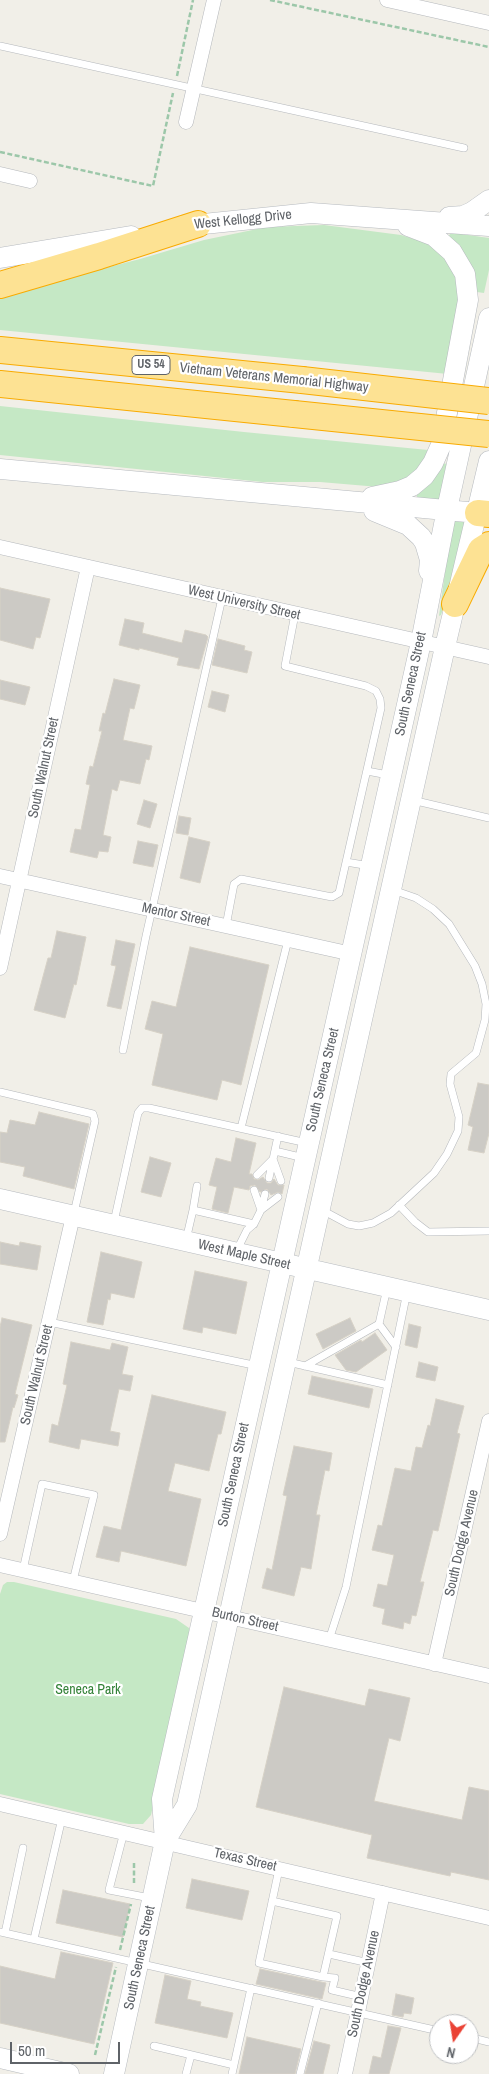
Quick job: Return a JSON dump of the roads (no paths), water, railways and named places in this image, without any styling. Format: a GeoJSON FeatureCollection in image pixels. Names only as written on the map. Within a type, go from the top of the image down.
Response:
{"type":"FeatureCollection","features":[{"type":"Feature","properties":{"kind":"highway"},"geometry":{"type":"LineString","coordinates":[[0,285],[198,224]]}},
{"type":"Feature","properties":{"kind":"highway","name":"Vietnam Veterans Memorial Highway"},"geometry":{"type":"LineString","coordinates":[[0,350],[489,401]]}},
{"type":"Feature","properties":{"kind":"highway"},"geometry":{"type":"LineString","coordinates":[[0,384],[489,434]]}},
{"type":"Feature","properties":{"kind":"highway"},"geometry":{"type":"LineString","coordinates":[[455,604],[481,550],[489,545]]}},
{"type":"Feature","properties":{"kind":"street"},"geometry":{"type":"LineString","coordinates":[[186,122],[214,0]]}},
{"type":"Feature","properties":{"kind":"street"},"geometry":{"type":"LineString","coordinates":[[386,0],[489,23]]}},
{"type":"Feature","properties":{"kind":"street"},"geometry":{"type":"LineString","coordinates":[[0,174],[30,181]]}},
{"type":"Feature","properties":{"kind":"street"},"geometry":{"type":"LineString","coordinates":[[392,219],[462,216],[472,212],[489,200]]}},
{"type":"Feature","properties":{"kind":"street","name":"West Kellogg Drive"},"geometry":{"type":"LineString","coordinates":[[0,258],[198,224],[311,213],[489,226]]}},
{"type":"Feature","properties":{"kind":"street"},"geometry":{"type":"LineString","coordinates":[[348,502],[400,491],[412,486],[424,476],[433,463],[441,445],[468,300],[465,274],[459,262],[444,243],[434,236],[392,219]]}},
{"type":"Feature","properties":{"kind":"street","name":"South Seneca Street"},"geometry":{"type":"LineString","coordinates":[[114,2074],[165,1841],[162,1799],[421,642],[447,509],[489,318]]}},
{"type":"Feature","properties":{"kind":"street","name":"South Seneca Street"},"geometry":{"type":"LineString","coordinates":[[165,1841],[186,1805],[230,1617],[295,1364],[306,1269],[319,1208],[455,604],[483,513],[489,461]]}},
{"type":"Feature","properties":{"kind":"street"},"geometry":{"type":"LineString","coordinates":[[0,469],[483,513]]}},
{"type":"Feature","properties":{"kind":"street"},"geometry":{"type":"LineString","coordinates":[[348,502],[408,525],[425,543],[430,560],[421,642]]}},
{"type":"Feature","properties":{"kind":"street","name":"West University Street"},"geometry":{"type":"LineString","coordinates":[[0,547],[489,657]]}},
{"type":"Feature","properties":{"kind":"street","name":"South Walnut Street"},"geometry":{"type":"LineString","coordinates":[[0,968],[88,567]]}},
{"type":"Feature","properties":{"kind":"street","name":"Mentor Street"},"geometry":{"type":"LineString","coordinates":[[0,876],[352,954]]}},
{"type":"Feature","properties":{"kind":"street","name":"West Maple Street"},"geometry":{"type":"LineString","coordinates":[[0,1199],[489,1310]]}},
{"type":"Feature","properties":{"kind":"street","name":"South Walnut Street"},"geometry":{"type":"LineString","coordinates":[[0,1534],[73,1216]]}},
{"type":"Feature","properties":{"kind":"street","name":"South Dodge Avenue"},"geometry":{"type":"LineString","coordinates":[[434,1664],[489,1421]]}},
{"type":"Feature","properties":{"kind":"street","name":"Burton Street"},"geometry":{"type":"LineString","coordinates":[[0,1565],[489,1676]]}},
{"type":"Feature","properties":{"kind":"street","name":"Texas Street"},"geometry":{"type":"LineString","coordinates":[[0,1804],[489,1918]]}},
{"type":"Feature","properties":{"kind":"street","name":"South Dodge Avenue"},"geometry":{"type":"LineString","coordinates":[[345,2074],[383,1893]]}},
{"type":"Feature","properties":{"kind":"street"},"geometry":{"type":"LineString","coordinates":[[0,2058],[69,2074]]}},
{"type":"Feature","properties":{"kind":"lane"},"geometry":{"type":"LineString","coordinates":[[0,46],[193,90],[464,148]]}},
{"type":"Feature","properties":{"kind":"lane"},"geometry":{"type":"LineString","coordinates":[[123,1050],[222,598]]}},
{"type":"Feature","properties":{"kind":"lane"},"geometry":{"type":"LineString","coordinates":[[226,926],[234,884],[241,879],[332,897],[339,893],[381,708],[380,698],[376,691],[366,686],[285,666],[296,614]]}},
{"type":"Feature","properties":{"kind":"lane"},"geometry":{"type":"LineString","coordinates":[[366,771],[391,776]]}},
{"type":"Feature","properties":{"kind":"lane"},"geometry":{"type":"LineString","coordinates":[[411,800],[489,818]]}},
{"type":"Feature","properties":{"kind":"lane"},"geometry":{"type":"LineString","coordinates":[[346,862],[371,867]]}},
{"type":"Feature","properties":{"kind":"lane"},"geometry":{"type":"LineString","coordinates":[[319,1208],[339,1220],[359,1226],[373,1223],[391,1213],[434,1173],[447,1154],[458,1131],[459,1117],[450,1084],[451,1074],[476,1053],[485,1020],[486,1004],[482,984],[475,966],[449,924],[433,909],[416,898],[391,890]]}},
{"type":"Feature","properties":{"kind":"lane"},"geometry":{"type":"LineString","coordinates":[[241,1128],[288,940]]}},
{"type":"Feature","properties":{"kind":"lane"},"geometry":{"type":"LineString","coordinates":[[0,1092],[93,1114],[95,1118],[73,1216]]}},
{"type":"Feature","properties":{"kind":"lane"},"geometry":{"type":"LineString","coordinates":[[114,1225],[138,1113],[142,1108],[150,1108],[278,1136],[307,1150]]}},
{"type":"Feature","properties":{"kind":"lane"},"geometry":{"type":"LineString","coordinates":[[269,1178],[278,1136]]}},
{"type":"Feature","properties":{"kind":"lane"},"geometry":{"type":"LineString","coordinates":[[275,1151],[307,1150]]}},
{"type":"Feature","properties":{"kind":"lane"},"geometry":{"type":"LineString","coordinates":[[257,1175],[273,1159]]}},
{"type":"Feature","properties":{"kind":"lane"},"geometry":{"type":"LineString","coordinates":[[273,1159],[281,1181]]}},
{"type":"Feature","properties":{"kind":"lane"},"geometry":{"type":"LineString","coordinates":[[186,1242],[198,1186]]}},
{"type":"Feature","properties":{"kind":"lane"},"geometry":{"type":"LineString","coordinates":[[254,1190],[261,1210]]}},
{"type":"Feature","properties":{"kind":"lane"},"geometry":{"type":"LineString","coordinates":[[236,1253],[247,1230],[254,1224],[261,1210],[265,1194]]}},
{"type":"Feature","properties":{"kind":"lane"},"geometry":{"type":"LineString","coordinates":[[261,1210],[278,1197]]}},
{"type":"Feature","properties":{"kind":"lane"},"geometry":{"type":"LineString","coordinates":[[399,1205],[415,1222],[428,1232],[489,1231]]}},
{"type":"Feature","properties":{"kind":"lane"},"geometry":{"type":"LineString","coordinates":[[193,1210],[254,1224]]}},
{"type":"Feature","properties":{"kind":"lane"},"geometry":{"type":"LineString","coordinates":[[387,1287],[379,1324],[396,1347]]}},
{"type":"Feature","properties":{"kind":"lane"},"geometry":{"type":"LineString","coordinates":[[329,1640],[346,1586],[407,1292]]}},
{"type":"Feature","properties":{"kind":"lane"},"geometry":{"type":"LineString","coordinates":[[49,1322],[258,1366]]}},
{"type":"Feature","properties":{"kind":"lane"},"geometry":{"type":"LineString","coordinates":[[295,1364],[379,1324]]}},
{"type":"Feature","properties":{"kind":"lane"},"geometry":{"type":"LineString","coordinates":[[295,1364],[388,1385]]}},
{"type":"Feature","properties":{"kind":"lane"},"geometry":{"type":"LineString","coordinates":[[24,1570],[42,1484],[86,1493],[94,1495],[74,1581]]}},
{"type":"Feature","properties":{"kind":"lane"},"geometry":{"type":"LineString","coordinates":[[34,1939],[62,1818]]}},
{"type":"Feature","properties":{"kind":"lane"},"geometry":{"type":"LineString","coordinates":[[124,1832],[109,1890],[152,1899]]}},
{"type":"Feature","properties":{"kind":"lane"},"geometry":{"type":"LineString","coordinates":[[23,1848],[3,1932],[429,2029]]}},
{"type":"Feature","properties":{"kind":"lane"},"geometry":{"type":"LineString","coordinates":[[280,1869],[259,1963],[335,1978],[332,1990],[362,1996]]}},
{"type":"Feature","properties":{"kind":"lane"},"geometry":{"type":"LineString","coordinates":[[272,1901],[337,1916],[324,1977]]}},
{"type":"Feature","properties":{"kind":"lane"},"geometry":{"type":"LineString","coordinates":[[328,1954],[368,1963]]}},
{"type":"Feature","properties":{"kind":"lane"},"geometry":{"type":"LineString","coordinates":[[232,2074],[251,1988]]}},
{"type":"Feature","properties":{"kind":"lane"},"geometry":{"type":"LineString","coordinates":[[300,2074],[318,2003]]}},
{"type":"Feature","properties":{"kind":"lane"},"geometry":{"type":"LineString","coordinates":[[154,2046],[234,2064]]}},
{"type":"Feature","properties":{"kind":"lane"},"geometry":{"type":"LineString","coordinates":[[186,2074],[190,2055]]}},
{"type":"Feature","properties":{"kind":"park label","name":"Seneca Park"},"geometry":{"type":"Point","coordinates":[88,1690]}}]}
